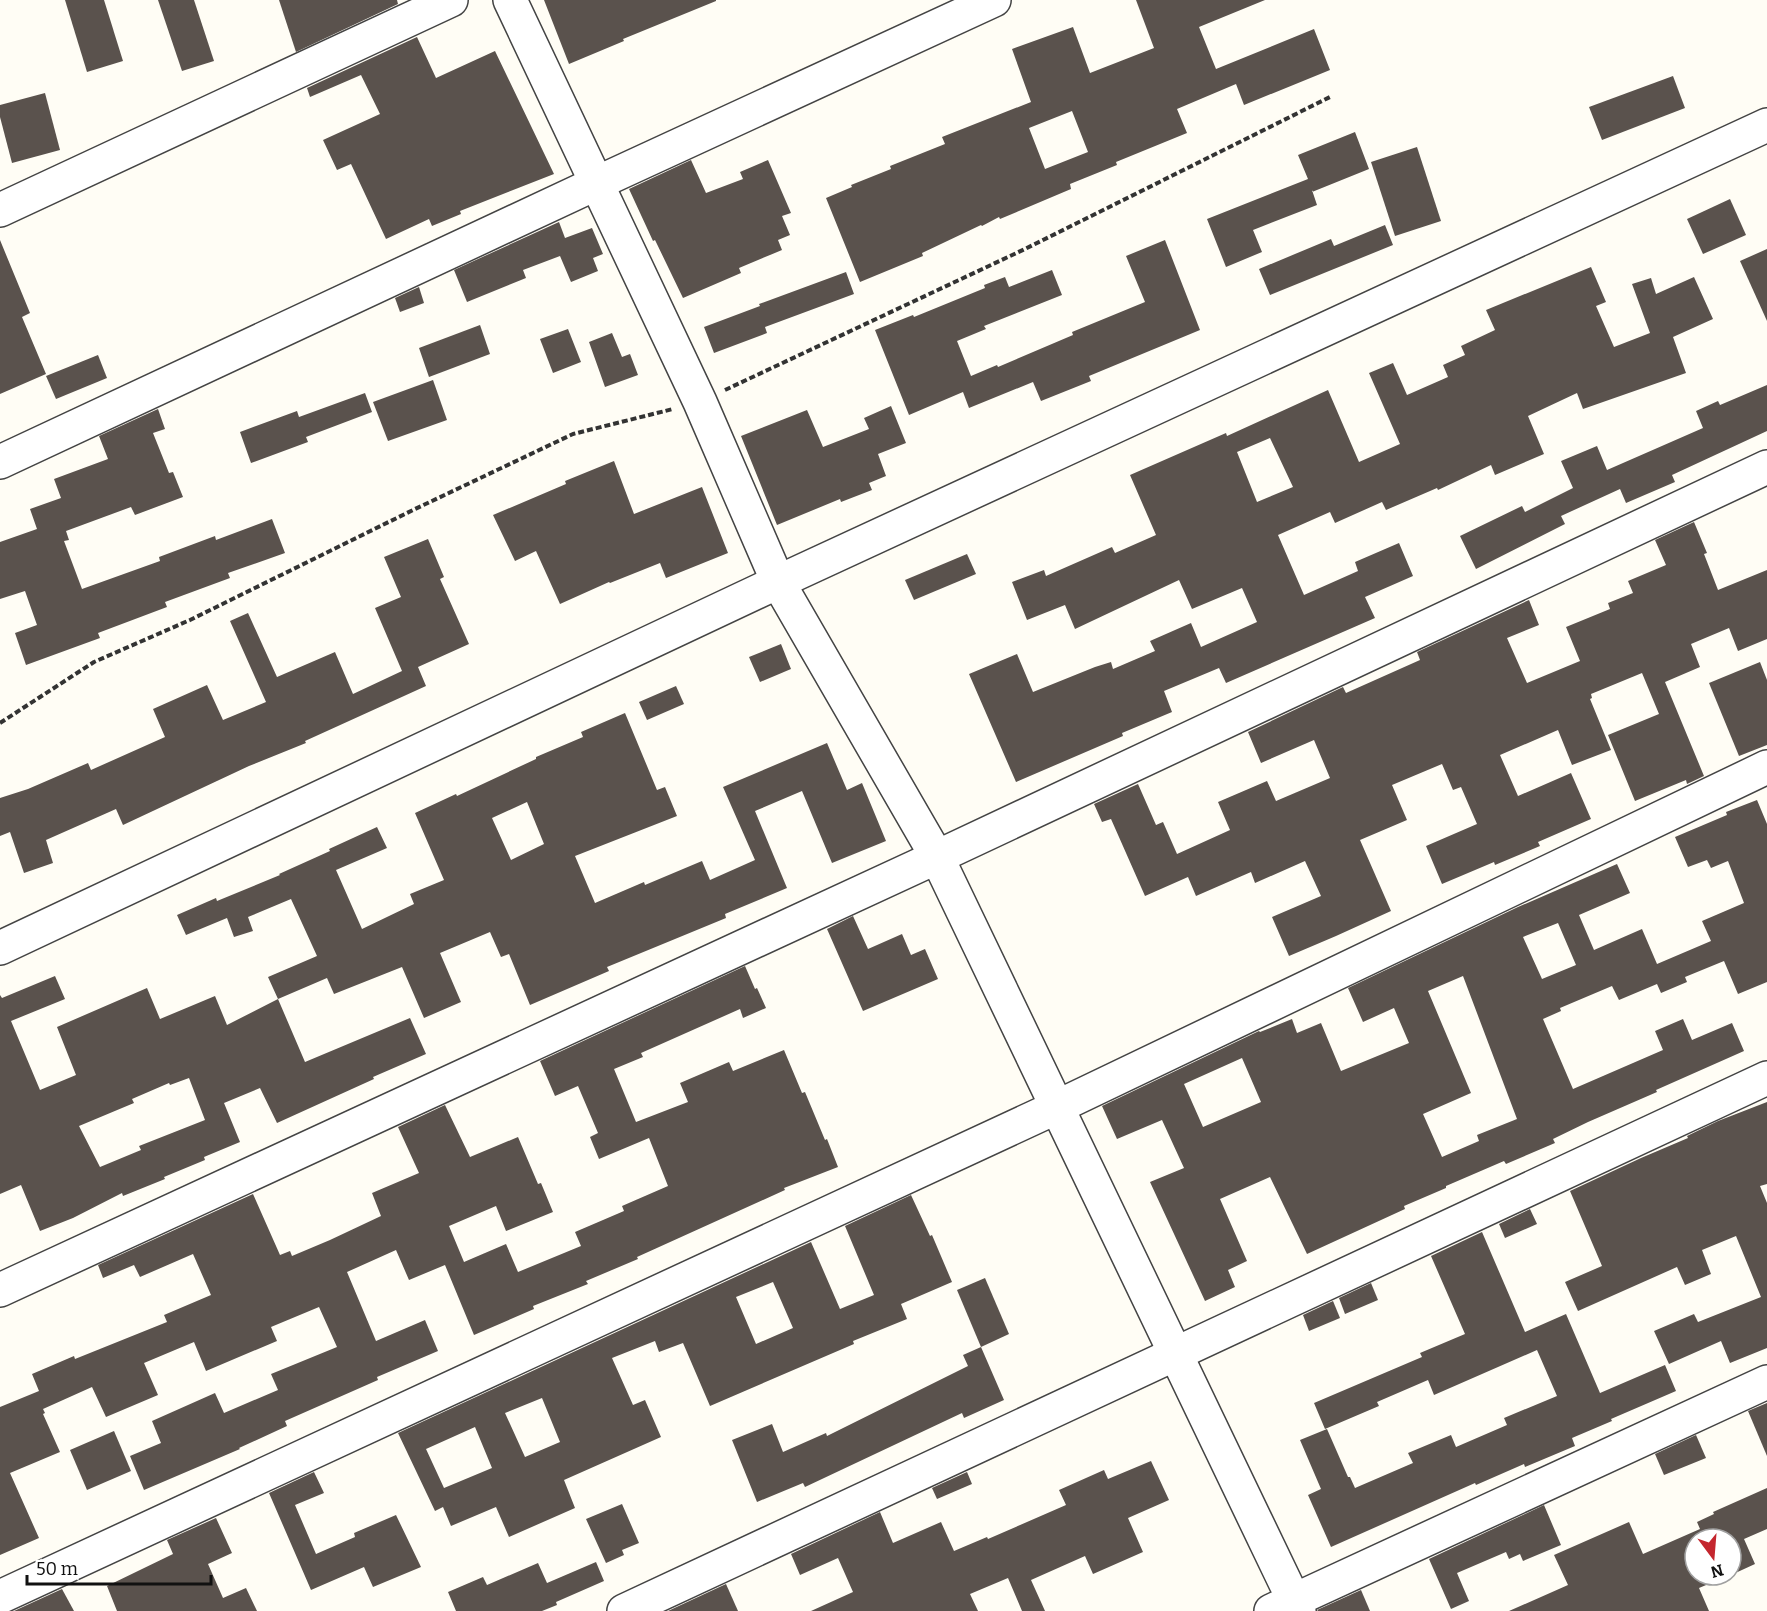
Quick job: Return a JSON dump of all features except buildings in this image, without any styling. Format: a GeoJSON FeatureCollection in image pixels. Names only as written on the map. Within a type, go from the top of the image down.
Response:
{"type":"FeatureCollection","features":[{"type":"Feature","properties":{"kind":"street"},"geometry":{"type":"LineString","coordinates":[[0,210],[451,0]]}},
{"type":"Feature","properties":{"kind":"street"},"geometry":{"type":"LineString","coordinates":[[510,0],[700,402],[778,582],[937,857],[1176,1355],[1288,1607],[1767,1382]]}},
{"type":"Feature","properties":{"kind":"street"},"geometry":{"type":"LineString","coordinates":[[0,462],[994,0]]}},
{"type":"Feature","properties":{"kind":"street"},"geometry":{"type":"LineString","coordinates":[[0,948],[778,582],[1767,125]]}},
{"type":"Feature","properties":{"kind":"street"},"geometry":{"type":"LineString","coordinates":[[0,1290],[937,857],[1767,467]]}},
{"type":"Feature","properties":{"kind":"street"},"geometry":{"type":"LineString","coordinates":[[0,1597],[1057,1107],[1767,767]]}},
{"type":"Feature","properties":{"kind":"street"},"geometry":{"type":"LineString","coordinates":[[624,1611],[1767,1078]]}},
{"type":"Feature","properties":{"kind":"path"},"geometry":{"type":"LineString","coordinates":[[0,723],[94,662],[200,616],[413,510],[573,434],[700,402],[1025,249],[1332,96]]}}]}
